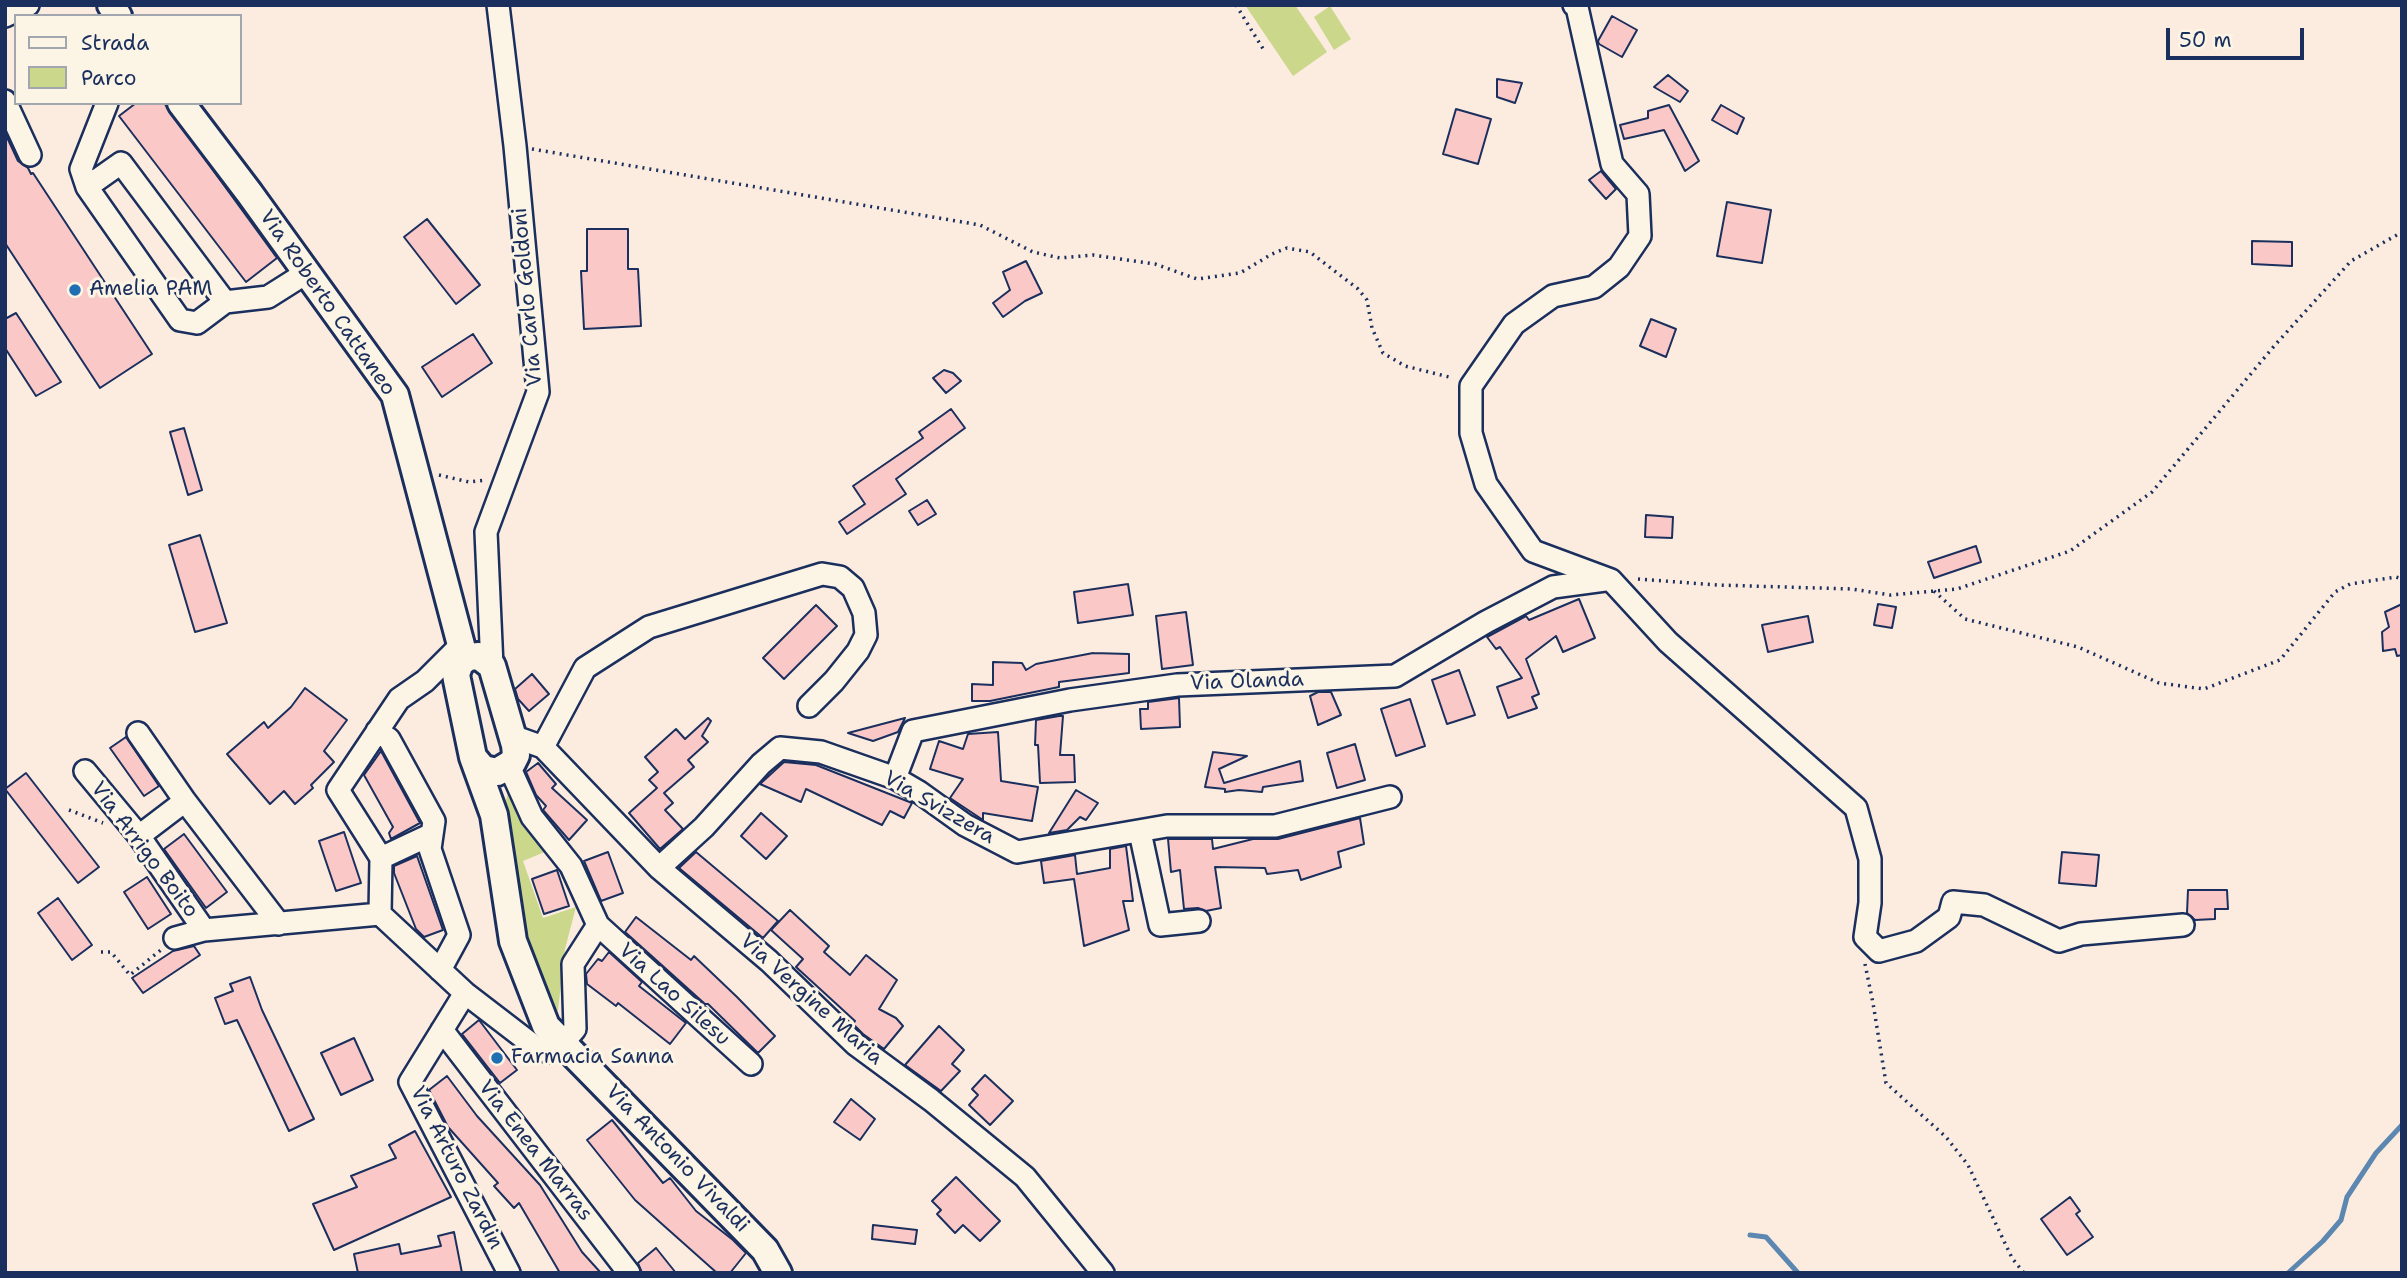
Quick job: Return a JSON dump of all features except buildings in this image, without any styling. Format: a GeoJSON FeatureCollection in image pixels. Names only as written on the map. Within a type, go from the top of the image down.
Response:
{"type":"FeatureCollection","features":[{"type":"Feature","properties":{"kind":"main road","name":"Via Roberto Cattaneo"},"geometry":{"type":"LineString","coordinates":[[182,105],[395,396],[415,469],[477,656],[512,736]]}},
{"type":"Feature","properties":{"kind":"main road"},"geometry":{"type":"LineString","coordinates":[[458,683],[477,656]]}},
{"type":"Feature","properties":{"kind":"main road","name":"Via Antonio Vivaldi"},"geometry":{"type":"LineString","coordinates":[[458,683],[473,757],[494,815],[513,941],[546,1026],[765,1250],[778,1273]]}},
{"type":"Feature","properties":{"kind":"main road","name":"Via Antonio Vivaldi"},"geometry":{"type":"LineString","coordinates":[[494,815],[507,768],[516,754],[512,736]]}},
{"type":"Feature","properties":{"kind":"main road"},"geometry":{"type":"LineString","coordinates":[[473,757],[480,767],[488,771],[497,772],[507,768]]}},
{"type":"Feature","properties":{"kind":"street"},"geometry":{"type":"LineString","coordinates":[[5,16],[28,5]]}},
{"type":"Feature","properties":{"kind":"street","name":"Via Carlo Goldoni"},"geometry":{"type":"LineString","coordinates":[[477,656],[486,532],[538,392],[499,5]]}},
{"type":"Feature","properties":{"kind":"street"},"geometry":{"type":"LineString","coordinates":[[1574,5],[1577,8],[1612,164],[1638,194],[1640,236],[1619,267],[1594,288],[1553,296],[1514,324],[1471,386],[1471,433],[1486,484],[1532,551],[1611,580],[1668,642],[1856,808],[1870,859],[1870,903],[1865,937],[1879,951],[1916,942],[1949,917],[1953,902],[1984,905],[2059,942],[2081,934],[2183,925]]}},
{"type":"Feature","properties":{"kind":"street"},"geometry":{"type":"LineString","coordinates":[[5,100],[30,155]]}},
{"type":"Feature","properties":{"kind":"street"},"geometry":{"type":"LineString","coordinates":[[106,105],[81,169],[87,187],[180,320],[197,323],[225,302],[268,297],[306,273]]}},
{"type":"Feature","properties":{"kind":"street"},"geometry":{"type":"LineString","coordinates":[[87,187],[121,163],[225,302]]}},
{"type":"Feature","properties":{"kind":"street"},"geometry":{"type":"LineString","coordinates":[[543,747],[585,668],[649,626],[822,574],[840,577],[853,587],[864,613],[866,635],[858,651],[834,681],[808,706]]}},
{"type":"Feature","properties":{"kind":"street","name":"Via Olanda"},"geometry":{"type":"LineString","coordinates":[[895,778],[913,731],[1070,700],[1177,685],[1395,677],[1486,622],[1553,587],[1611,580]]}},
{"type":"Feature","properties":{"kind":"street"},"geometry":{"type":"LineString","coordinates":[[477,656],[425,681],[399,699],[338,790],[381,858],[380,914],[465,993],[538,1049],[551,1052],[563,1043]]}},
{"type":"Feature","properties":{"kind":"street"},"geometry":{"type":"LineString","coordinates":[[425,681],[458,683]]}},
{"type":"Feature","properties":{"kind":"street"},"geometry":{"type":"LineString","coordinates":[[377,731],[389,739],[433,821],[430,849],[459,935],[440,970]]}},
{"type":"Feature","properties":{"kind":"street"},"geometry":{"type":"LineString","coordinates":[[138,733],[185,801],[279,924]]}},
{"type":"Feature","properties":{"kind":"street","name":"Via Vergine Maria"},"geometry":{"type":"LineString","coordinates":[[512,736],[543,747],[659,868],[769,961],[855,1044],[931,1100],[1025,1177],[1103,1273]]}},
{"type":"Feature","properties":{"kind":"street","name":"Via Svizzera"},"geometry":{"type":"LineString","coordinates":[[659,868],[704,827],[761,764],[780,748],[821,752],[895,778],[965,825],[1017,852],[1167,826],[1275,826],[1390,797]]}},
{"type":"Feature","properties":{"kind":"street","name":"Via Lao Silesu"},"geometry":{"type":"LineString","coordinates":[[507,768],[532,817],[571,866],[598,925],[751,1064]]}},
{"type":"Feature","properties":{"kind":"street","name":"Via Arrigo Boito"},"geometry":{"type":"LineString","coordinates":[[85,771],[139,836],[204,930]]}},
{"type":"Feature","properties":{"kind":"street"},"geometry":{"type":"LineString","coordinates":[[139,836],[185,801]]}},
{"type":"Feature","properties":{"kind":"street"},"geometry":{"type":"LineString","coordinates":[[1140,832],[1160,925],[1199,921]]}},
{"type":"Feature","properties":{"kind":"street"},"geometry":{"type":"LineString","coordinates":[[381,858],[432,834]]}},
{"type":"Feature","properties":{"kind":"street","name":"Via Arrigo Boito"},"geometry":{"type":"LineString","coordinates":[[175,938],[204,930],[380,914]]}},
{"type":"Feature","properties":{"kind":"street","name":"Via Lao Silesu"},"geometry":{"type":"LineString","coordinates":[[563,1043],[575,1028],[573,964],[598,925]]}},
{"type":"Feature","properties":{"kind":"street","name":"Via Arturo Zardin"},"geometry":{"type":"LineString","coordinates":[[465,993],[410,1082],[509,1273]]}},
{"type":"Feature","properties":{"kind":"street","name":"Via Enea Marras"},"geometry":{"type":"LineString","coordinates":[[442,1030],[629,1273]]}},
{"type":"Feature","properties":{"kind":"path"},"geometry":{"type":"LineString","coordinates":[[1236,5],[1265,52]]}},
{"type":"Feature","properties":{"kind":"path"},"geometry":{"type":"LineString","coordinates":[[515,146],[980,225],[1033,252],[1060,258],[1093,255],[1143,262],[1197,279],[1240,273],[1287,248],[1310,252],[1358,289],[1367,300],[1373,328],[1383,353],[1405,366],[1447,375],[1471,386]]}},
{"type":"Feature","properties":{"kind":"path"},"geometry":{"type":"LineString","coordinates":[[1611,580],[1643,579],[1717,585],[1852,589],[1891,595],[1957,589],[2070,551],[2152,492],[2351,261],[2402,232]]}},
{"type":"Feature","properties":{"kind":"path"},"geometry":{"type":"LineString","coordinates":[[415,469],[469,482],[488,480],[510,468]]}},
{"type":"Feature","properties":{"kind":"path"},"geometry":{"type":"LineString","coordinates":[[1934,591],[1965,620],[2078,647],[2159,683],[2204,689],[2280,660],[2335,592],[2350,584],[2396,577],[2402,579]]}},
{"type":"Feature","properties":{"kind":"path"},"geometry":{"type":"LineString","coordinates":[[1865,937],[1863,951],[1874,1003],[1885,1083],[1946,1137],[1968,1165],[2012,1258],[2024,1273]]}},
{"type":"Feature","properties":{"kind":"path"},"geometry":{"type":"LineString","coordinates":[[101,953],[111,951],[130,975],[175,938]]}},
{"type":"Feature","properties":{"kind":"green space"},"geometry":{"type":"Polygon","coordinates":[[[1245,5],[1295,5],[1327,52],[1293,76],[1245,5]]]}},
{"type":"Feature","properties":{"kind":"green space"},"geometry":{"type":"Polygon","coordinates":[[[1330,6],[1351,39],[1334,50],[1314,17],[1330,6]]]}},
{"type":"Feature","properties":{"kind":"green space"},"geometry":{"type":"Polygon","coordinates":[[[510,785],[552,849],[523,861],[543,918],[576,907],[565,949],[558,1011],[542,1004],[518,939],[499,826],[510,785]]]}},
{"type":"Feature","properties":{"kind":"waterway"},"geometry":{"type":"LineString","coordinates":[[2288,1273],[2323,1241],[2341,1220],[2347,1197],[2376,1153],[2402,1125]]}},
{"type":"Feature","properties":{"kind":"waterway"},"geometry":{"type":"LineString","coordinates":[[1750,1235],[1766,1237],[1798,1273]]}},
{"type":"Feature","properties":{"kind":"place","name":"Amelia PAM"},"geometry":{"type":"Point","coordinates":[75,290]}},
{"type":"Feature","properties":{"kind":"place","name":"Farmacia Sanna"},"geometry":{"type":"Point","coordinates":[497,1058]}}]}
